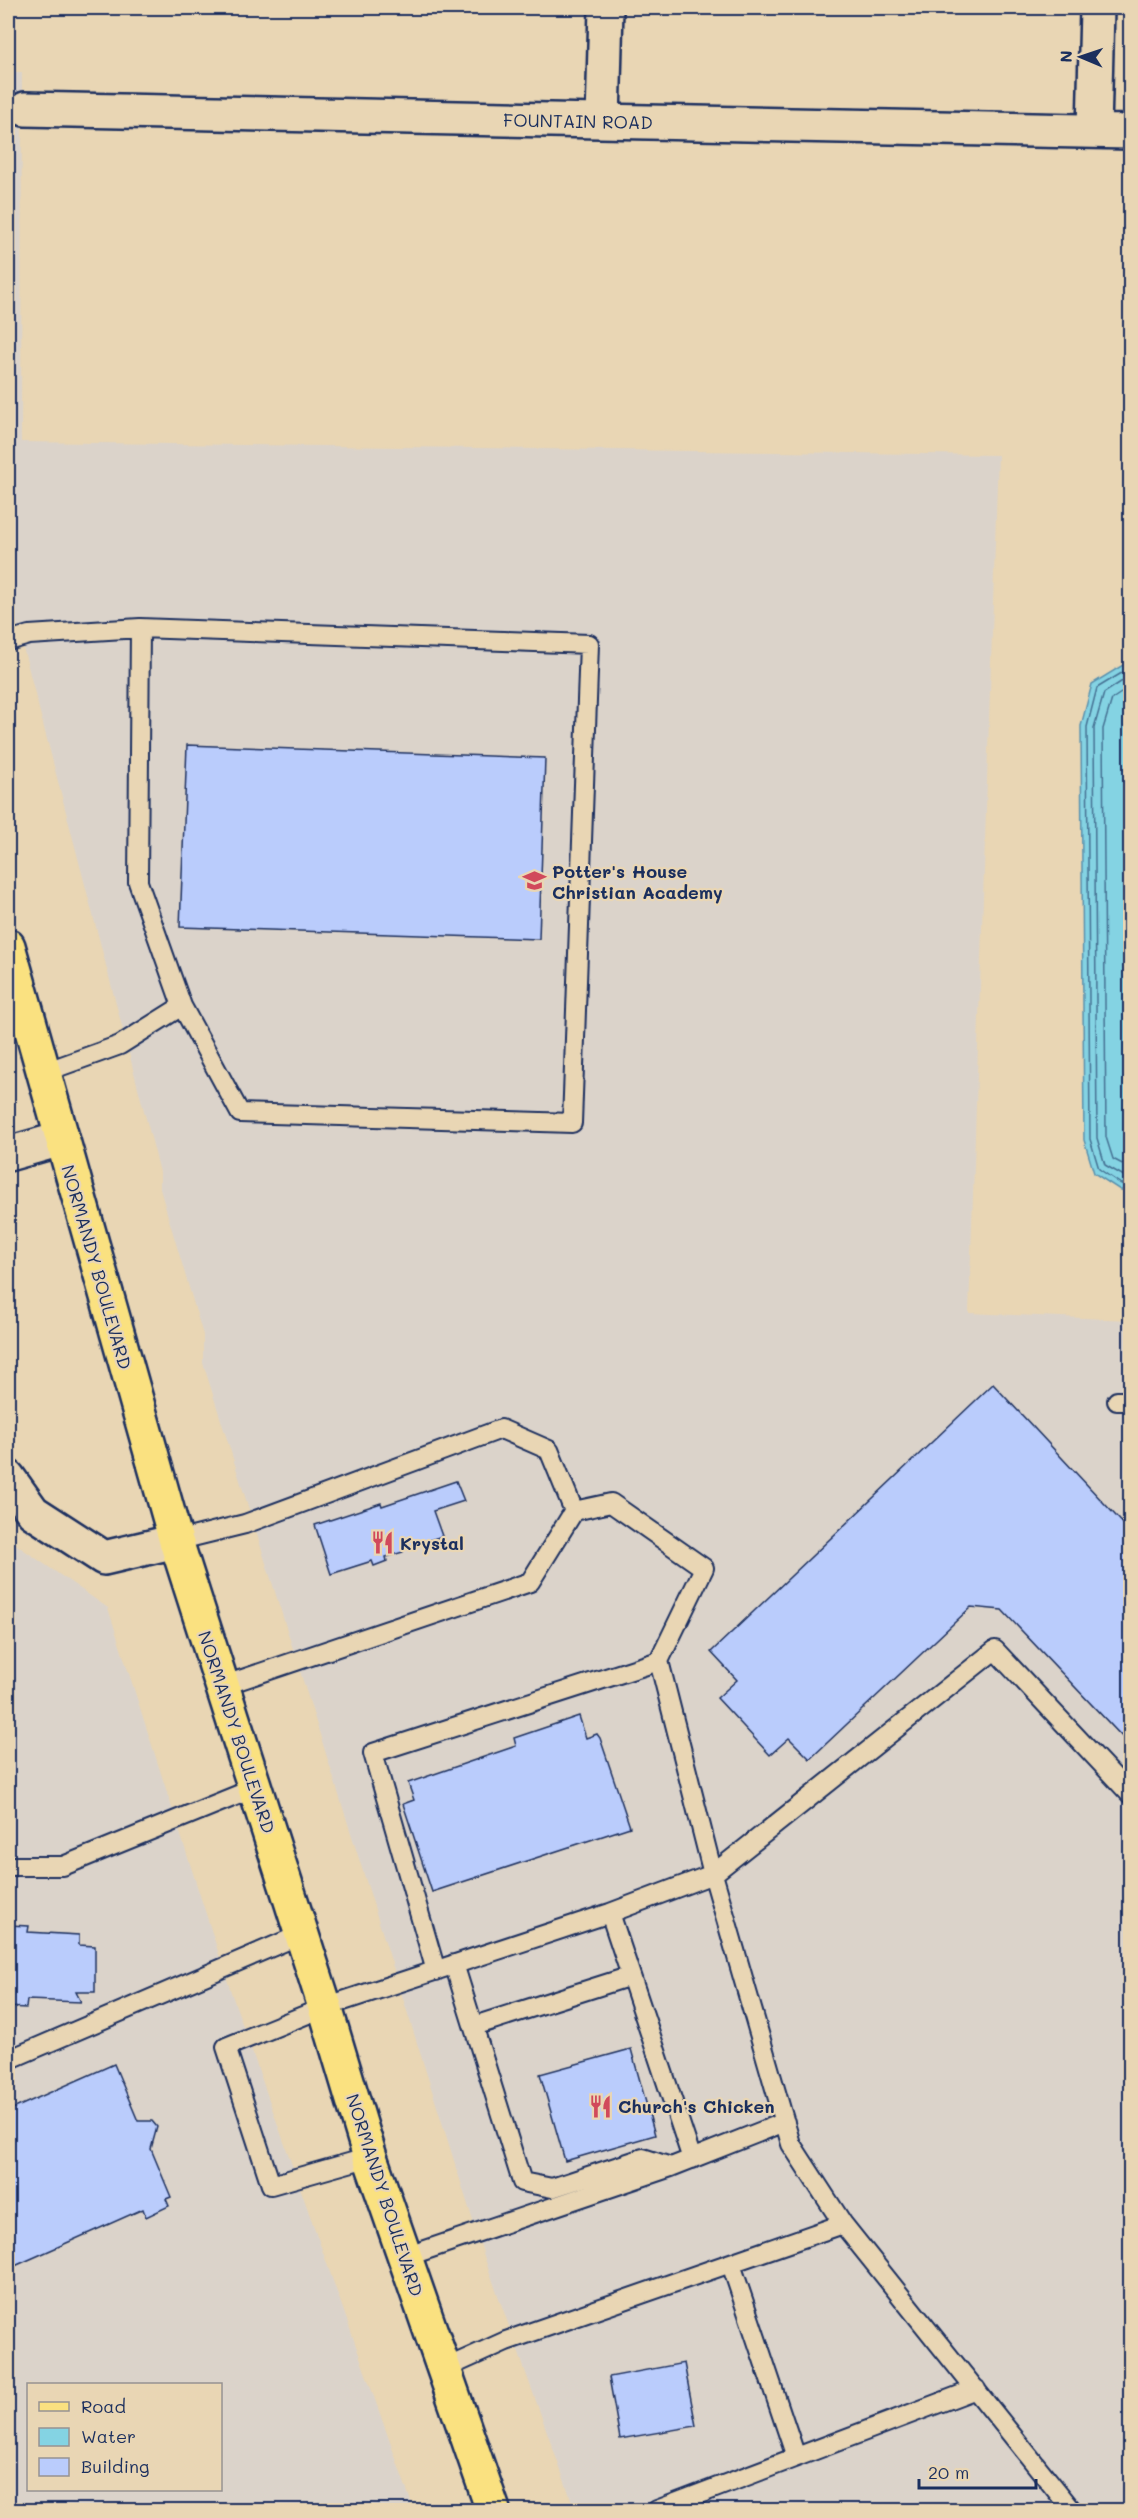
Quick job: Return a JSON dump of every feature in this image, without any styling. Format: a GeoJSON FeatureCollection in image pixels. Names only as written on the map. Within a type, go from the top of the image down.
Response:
{"type":"FeatureCollection","features":[{"type":"Feature","properties":{"kind":"main road","name":"NORMANDY BOULEVARD"},"geometry":{"type":"LineString","coordinates":[[8,946],[176,1541],[325,2007],[370,2157],[493,2511]]}},
{"type":"Feature","properties":{"kind":"street"},"geometry":{"type":"LineString","coordinates":[[603,121],[606,8]]}},
{"type":"Feature","properties":{"kind":"street"},"geometry":{"type":"LineString","coordinates":[[1094,131],[1097,8]]}},
{"type":"Feature","properties":{"kind":"street","name":"FOUNTAIN ROAD"},"geometry":{"type":"LineString","coordinates":[[25,109],[1131,132]]}},
{"type":"Feature","properties":{"kind":"street"},"geometry":{"type":"LineString","coordinates":[[8,1154],[61,1139]]}},
{"type":"Feature","properties":{"kind":"street"},"geometry":{"type":"LineString","coordinates":[[8,1478],[33,1512],[104,1558],[176,1541]]}},
{"type":"Feature","properties":{"kind":"lane"},"geometry":{"type":"LineString","coordinates":[[8,641],[29,635],[140,628],[589,644],[572,1123],[240,1113],[182,1005],[138,882],[140,628]]}},
{"type":"Feature","properties":{"kind":"lane"},"geometry":{"type":"LineString","coordinates":[[42,1073],[120,1045],[182,1005]]}},
{"type":"Feature","properties":{"kind":"lane"},"geometry":{"type":"LineString","coordinates":[[176,1541],[245,1524],[501,1429],[549,1450],[573,1511]]}},
{"type":"Feature","properties":{"kind":"lane"},"geometry":{"type":"LineString","coordinates":[[222,1686],[530,1582],[573,1511],[611,1503],[704,1568],[659,1661],[713,1874],[791,2144],[843,2224],[1072,2511]]}},
{"type":"Feature","properties":{"kind":"lane"},"geometry":{"type":"LineString","coordinates":[[370,2157],[271,2185],[226,2047],[325,2007],[610,1913],[713,1874],[995,1650],[1131,1794]]}},
{"type":"Feature","properties":{"kind":"lane"},"geometry":{"type":"LineString","coordinates":[[436,1971],[373,1753],[659,1661]]}},
{"type":"Feature","properties":{"kind":"lane"},"geometry":{"type":"LineString","coordinates":[[8,1866],[63,1866],[255,1788]]}},
{"type":"Feature","properties":{"kind":"lane"},"geometry":{"type":"LineString","coordinates":[[610,1913],[692,2159]]}},
{"type":"Feature","properties":{"kind":"lane"},"geometry":{"type":"LineString","coordinates":[[8,2060],[302,1934]]}},
{"type":"Feature","properties":{"kind":"lane"},"geometry":{"type":"LineString","coordinates":[[454,1964],[522,2182],[552,2188],[643,2158],[671,2167]]}},
{"type":"Feature","properties":{"kind":"lane"},"geometry":{"type":"LineString","coordinates":[[474,2026],[631,1976]]}},
{"type":"Feature","properties":{"kind":"lane"},"geometry":{"type":"LineString","coordinates":[[405,2257],[671,2167],[785,2122]]}},
{"type":"Feature","properties":{"kind":"lane"},"geometry":{"type":"LineString","coordinates":[[444,2369],[506,2341],[843,2224]]}},
{"type":"Feature","properties":{"kind":"lane"},"geometry":{"type":"LineString","coordinates":[[731,2264],[796,2457]]}},
{"type":"Feature","properties":{"kind":"lane"},"geometry":{"type":"LineString","coordinates":[[657,2511],[976,2389]]}},
{"type":"Feature","properties":{"kind":"shaded area"},"geometry":{"type":"Polygon","coordinates":[[[8,72],[22,72],[21,442],[998,455],[969,1313],[1130,1320],[1130,2510],[575,2510],[485,2259],[203,1363],[203,1335],[160,1189],[160,1172],[8,590],[8,72]]]}},
{"type":"Feature","properties":{"kind":"shaded area"},"geometry":{"type":"Polygon","coordinates":[[[8,1539],[108,1608],[232,1995],[414,2510],[8,2510],[8,1539]]]}},
{"type":"Feature","properties":{"kind":"water"},"geometry":{"type":"Polygon","coordinates":[[[1130,662],[1130,1190],[1120,1190],[1094,1173],[1084,1140],[1081,726],[1092,684],[1130,662]]]}},
{"type":"Feature","properties":{"kind":"building"},"geometry":{"type":"Polygon","coordinates":[[[187,745],[545,758],[539,939],[180,927],[187,745]]]}},
{"type":"Feature","properties":{"kind":"building"},"geometry":{"type":"Polygon","coordinates":[[[993,1384],[1130,1531],[1130,1745],[1002,1610],[971,1607],[810,1759],[789,1738],[770,1755],[717,1698],[737,1680],[711,1652],[993,1384]]]}},
{"type":"Feature","properties":{"kind":"building"},"geometry":{"type":"Polygon","coordinates":[[[456,1481],[464,1501],[433,1511],[442,1536],[403,1549],[403,1552],[386,1557],[387,1561],[374,1566],[372,1561],[331,1574],[315,1525],[381,1503],[382,1506],[456,1481]]]}},
{"type":"Feature","properties":{"kind":"building"},"geometry":{"type":"Polygon","coordinates":[[[579,1716],[586,1738],[597,1734],[600,1738],[630,1827],[432,1892],[403,1804],[414,1800],[408,1783],[516,1746],[514,1738],[579,1716]]]}},
{"type":"Feature","properties":{"kind":"building"},"geometry":{"type":"Polygon","coordinates":[[[8,1925],[29,1926],[28,1932],[79,1935],[79,1945],[95,1946],[95,1992],[76,1992],[81,2002],[27,2000],[26,2008],[8,2007],[8,1925]]]}},
{"type":"Feature","properties":{"kind":"building"},"geometry":{"type":"Polygon","coordinates":[[[631,2049],[655,2135],[565,2161],[540,2074],[631,2049]]]}},
{"type":"Feature","properties":{"kind":"building"},"geometry":{"type":"Polygon","coordinates":[[[114,2064],[138,2121],[152,2121],[157,2127],[151,2149],[171,2197],[166,2199],[169,2206],[146,2217],[143,2209],[8,2269],[8,2111],[114,2064]]]}},
{"type":"Feature","properties":{"kind":"building"},"geometry":{"type":"Polygon","coordinates":[[[684,2363],[696,2426],[620,2439],[609,2377],[684,2363]]]}},
{"type":"Feature","properties":{"kind":"place","name":"Potter's House Christian Academy"},"geometry":{"type":"Point","coordinates":[534,881]}},
{"type":"Feature","properties":{"kind":"place","name":"Krystal"},"geometry":{"type":"Point","coordinates":[382,1543]}},
{"type":"Feature","properties":{"kind":"place","name":"Church's Chicken"},"geometry":{"type":"Point","coordinates":[600,2106]}}]}
